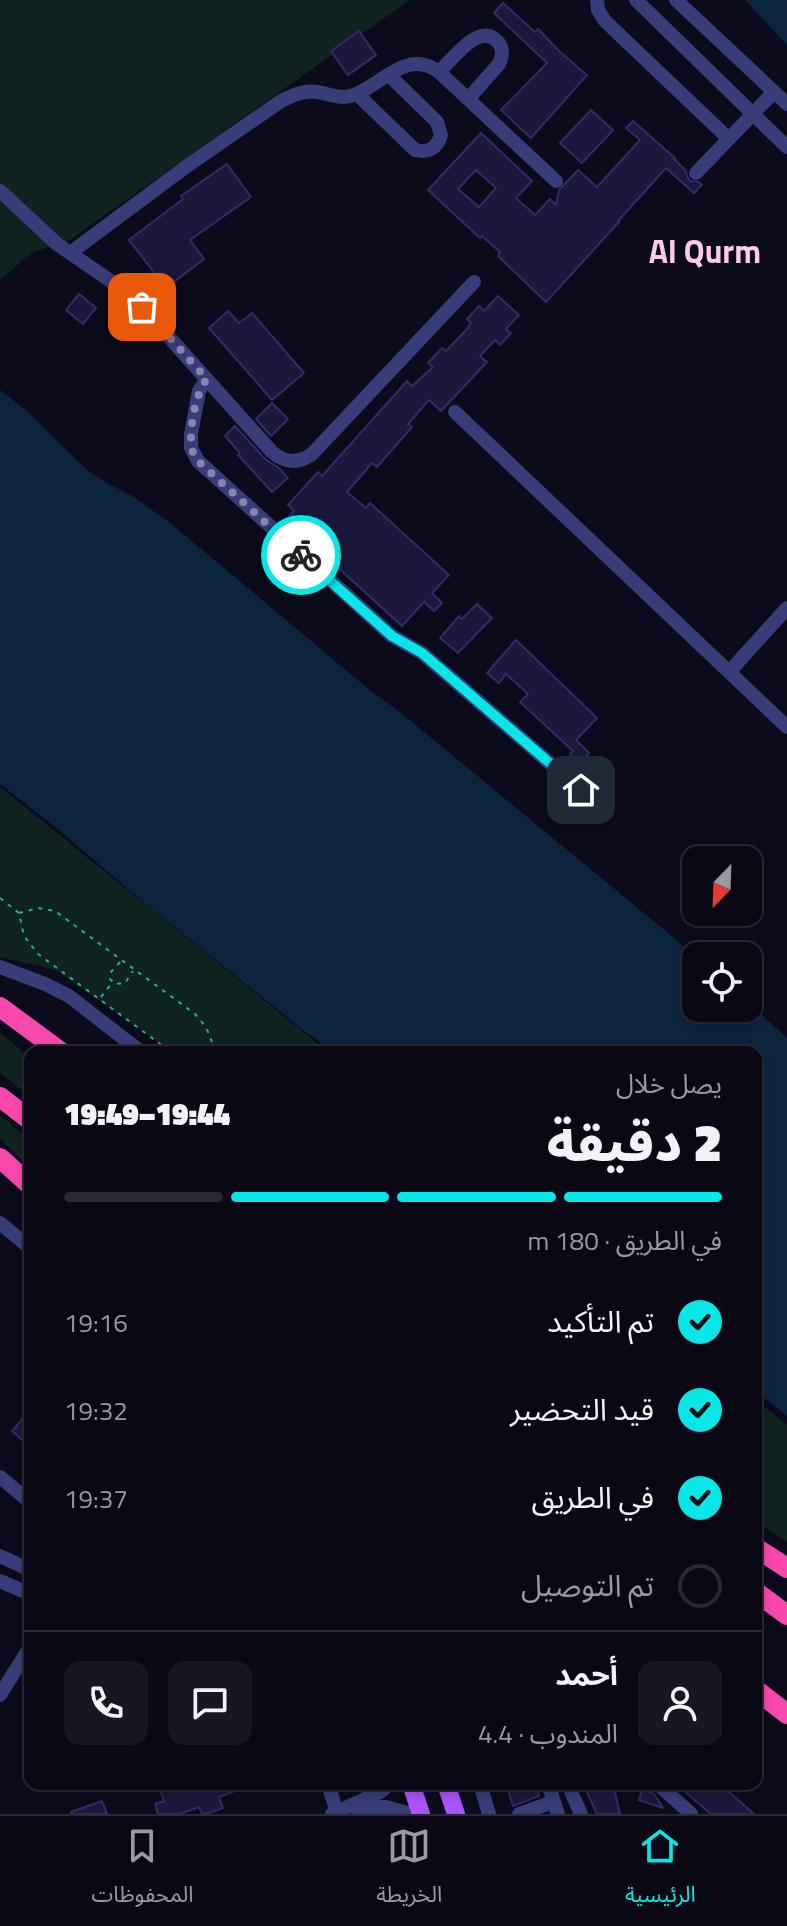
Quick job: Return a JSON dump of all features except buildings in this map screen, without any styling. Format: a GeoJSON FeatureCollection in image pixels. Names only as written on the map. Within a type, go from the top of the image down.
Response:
{"type":"FeatureCollection","features":[{"type":"Feature","properties":{"kind":"highway"},"geometry":{"type":"LineString","coordinates":[[0,1007],[53,1046]]}},
{"type":"Feature","properties":{"kind":"highway"},"geometry":{"type":"LineString","coordinates":[[0,1097],[24,1115]]}},
{"type":"Feature","properties":{"kind":"highway"},"geometry":{"type":"LineString","coordinates":[[0,1158],[24,1180]]}},
{"type":"Feature","properties":{"kind":"highway"},"geometry":{"type":"LineString","coordinates":[[762,1552],[787,1568]]}},
{"type":"Feature","properties":{"kind":"highway"},"geometry":{"type":"LineString","coordinates":[[762,1596],[787,1615]]}},
{"type":"Feature","properties":{"kind":"highway"},"geometry":{"type":"LineString","coordinates":[[762,1695],[787,1714]]}},
{"type":"Feature","properties":{"kind":"main road"},"geometry":{"type":"LineString","coordinates":[[413,1790],[421,1814]]}},
{"type":"Feature","properties":{"kind":"main road"},"geometry":{"type":"LineString","coordinates":[[448,1790],[456,1814]]}},
{"type":"Feature","properties":{"kind":"street"},"geometry":{"type":"LineString","coordinates":[[597,0],[598,10],[605,21],[729,139]]}},
{"type":"Feature","properties":{"kind":"street"},"geometry":{"type":"LineString","coordinates":[[636,0],[787,147]]}},
{"type":"Feature","properties":{"kind":"street"},"geometry":{"type":"LineString","coordinates":[[676,0],[787,104]]}},
{"type":"Feature","properties":{"kind":"street"},"geometry":{"type":"LineString","coordinates":[[439,72],[474,38],[485,35],[495,39],[502,48],[502,59],[468,99]]}},
{"type":"Feature","properties":{"kind":"street"},"geometry":{"type":"LineString","coordinates":[[70,253],[281,101],[296,93],[314,91],[346,98],[412,63],[431,66],[439,72],[556,181]]}},
{"type":"Feature","properties":{"kind":"street"},"geometry":{"type":"LineString","coordinates":[[357,94],[415,150],[429,151],[441,135],[437,122],[389,75]]}},
{"type":"Feature","properties":{"kind":"street"},"geometry":{"type":"LineString","coordinates":[[696,173],[774,92]]}},
{"type":"Feature","properties":{"kind":"street"},"geometry":{"type":"LineString","coordinates":[[0,191],[45,234],[142,307],[272,452],[284,460],[299,461],[312,454],[474,282]]}},
{"type":"Feature","properties":{"kind":"street"},"geometry":{"type":"LineString","coordinates":[[207,379],[197,395],[191,434],[191,448],[198,461],[392,636],[422,653],[581,790]]}},
{"type":"Feature","properties":{"kind":"street"},"geometry":{"type":"LineString","coordinates":[[455,412],[787,727]]}},
{"type":"Feature","properties":{"kind":"street"},"geometry":{"type":"LineString","coordinates":[[730,671],[787,608]]}},
{"type":"Feature","properties":{"kind":"street"},"geometry":{"type":"LineString","coordinates":[[0,967],[69,996],[133,1046]]}},
{"type":"Feature","properties":{"kind":"street"},"geometry":{"type":"LineString","coordinates":[[0,1223],[24,1243]]}},
{"type":"Feature","properties":{"kind":"street"},"geometry":{"type":"LineString","coordinates":[[0,1477],[24,1497]]}},
{"type":"Feature","properties":{"kind":"street"},"geometry":{"type":"LineString","coordinates":[[0,1556],[24,1568]]}},
{"type":"Feature","properties":{"kind":"street"},"geometry":{"type":"LineString","coordinates":[[0,1581],[23,1591]]}},
{"type":"Feature","properties":{"kind":"street"},"geometry":{"type":"LineString","coordinates":[[0,1695],[24,1657]]}},
{"type":"Feature","properties":{"kind":"street"},"geometry":{"type":"LineString","coordinates":[[331,1790],[340,1811]]}},
{"type":"Feature","properties":{"kind":"street"},"geometry":{"type":"LineString","coordinates":[[340,1811],[382,1790]]}},
{"type":"Feature","properties":{"kind":"street"},"geometry":{"type":"LineString","coordinates":[[482,1790],[489,1814]]}},
{"type":"Feature","properties":{"kind":"street"},"geometry":{"type":"LineString","coordinates":[[570,1790],[581,1814]]}},
{"type":"Feature","properties":{"kind":"street"},"geometry":{"type":"LineString","coordinates":[[665,1790],[691,1814]]}},
{"type":"Feature","properties":{"kind":"street"},"geometry":{"type":"LineString","coordinates":[[340,1811],[386,1807],[410,1814]]}},
{"type":"Feature","properties":{"kind":"street"},"geometry":{"type":"LineString","coordinates":[[519,1814],[555,1808]]}},
{"type":"Feature","properties":{"kind":"path"},"geometry":{"type":"LineString","coordinates":[[0,898],[19,913],[24,936],[38,954],[163,1046]]}},
{"type":"Feature","properties":{"kind":"path"},"geometry":{"type":"LineString","coordinates":[[19,913],[38,908],[55,911],[195,1014],[206,1027],[214,1046]]}},
{"type":"Feature","properties":{"kind":"path"},"geometry":{"type":"LineString","coordinates":[[89,1012],[112,982],[110,973],[122,960]]}},
{"type":"Feature","properties":{"kind":"path"},"geometry":{"type":"LineString","coordinates":[[112,982],[118,985],[125,983],[134,970]]}},
{"type":"Feature","properties":{"kind":"green space"},"geometry":{"type":"Polygon","coordinates":[[[0,0],[410,0],[68,241],[33,252],[0,280],[0,0]]]}},
{"type":"Feature","properties":{"kind":"green space"},"geometry":{"type":"Polygon","coordinates":[[[0,787],[321,1046],[158,1046],[155,1040],[56,970],[0,957],[0,787]]]}},
{"type":"Feature","properties":{"kind":"green space"},"geometry":{"type":"Polygon","coordinates":[[[0,1033],[24,1052],[24,1092],[0,1073],[0,1033]]]}},
{"type":"Feature","properties":{"kind":"green space"},"geometry":{"type":"Polygon","coordinates":[[[0,1115],[24,1135],[24,1161],[0,1139],[0,1115]]]}},
{"type":"Feature","properties":{"kind":"green space"},"geometry":{"type":"Polygon","coordinates":[[[762,1405],[787,1425],[787,1542],[762,1526],[762,1405]]]}},
{"type":"Feature","properties":{"kind":"water"},"geometry":{"type":"Polygon","coordinates":[[[745,0],[787,0],[787,45],[745,0]]]}},
{"type":"Feature","properties":{"kind":"water"},"geometry":{"type":"Polygon","coordinates":[[[0,390],[27,411],[86,469],[169,522],[682,944],[682,1022],[762,1022],[762,1015],[787,1038],[787,1416],[762,1396],[762,1046],[326,1046],[143,902],[0,784],[0,390]]]}},
{"type":"Feature","properties":{"kind":"way so far"},"geometry":{"type":"LineString","coordinates":[[142,307],[207,379],[197,395],[191,434],[194,455],[301,555]]}},
{"type":"Feature","properties":{"kind":"district","name":"Al Qurm"},"geometry":{"type":"Point","coordinates":[705,251]}},
{"type":"Feature","properties":{"kind":"route"},"geometry":{"type":"LineString","coordinates":[[301,555],[392,636],[422,653],[581,790]]}}]}
